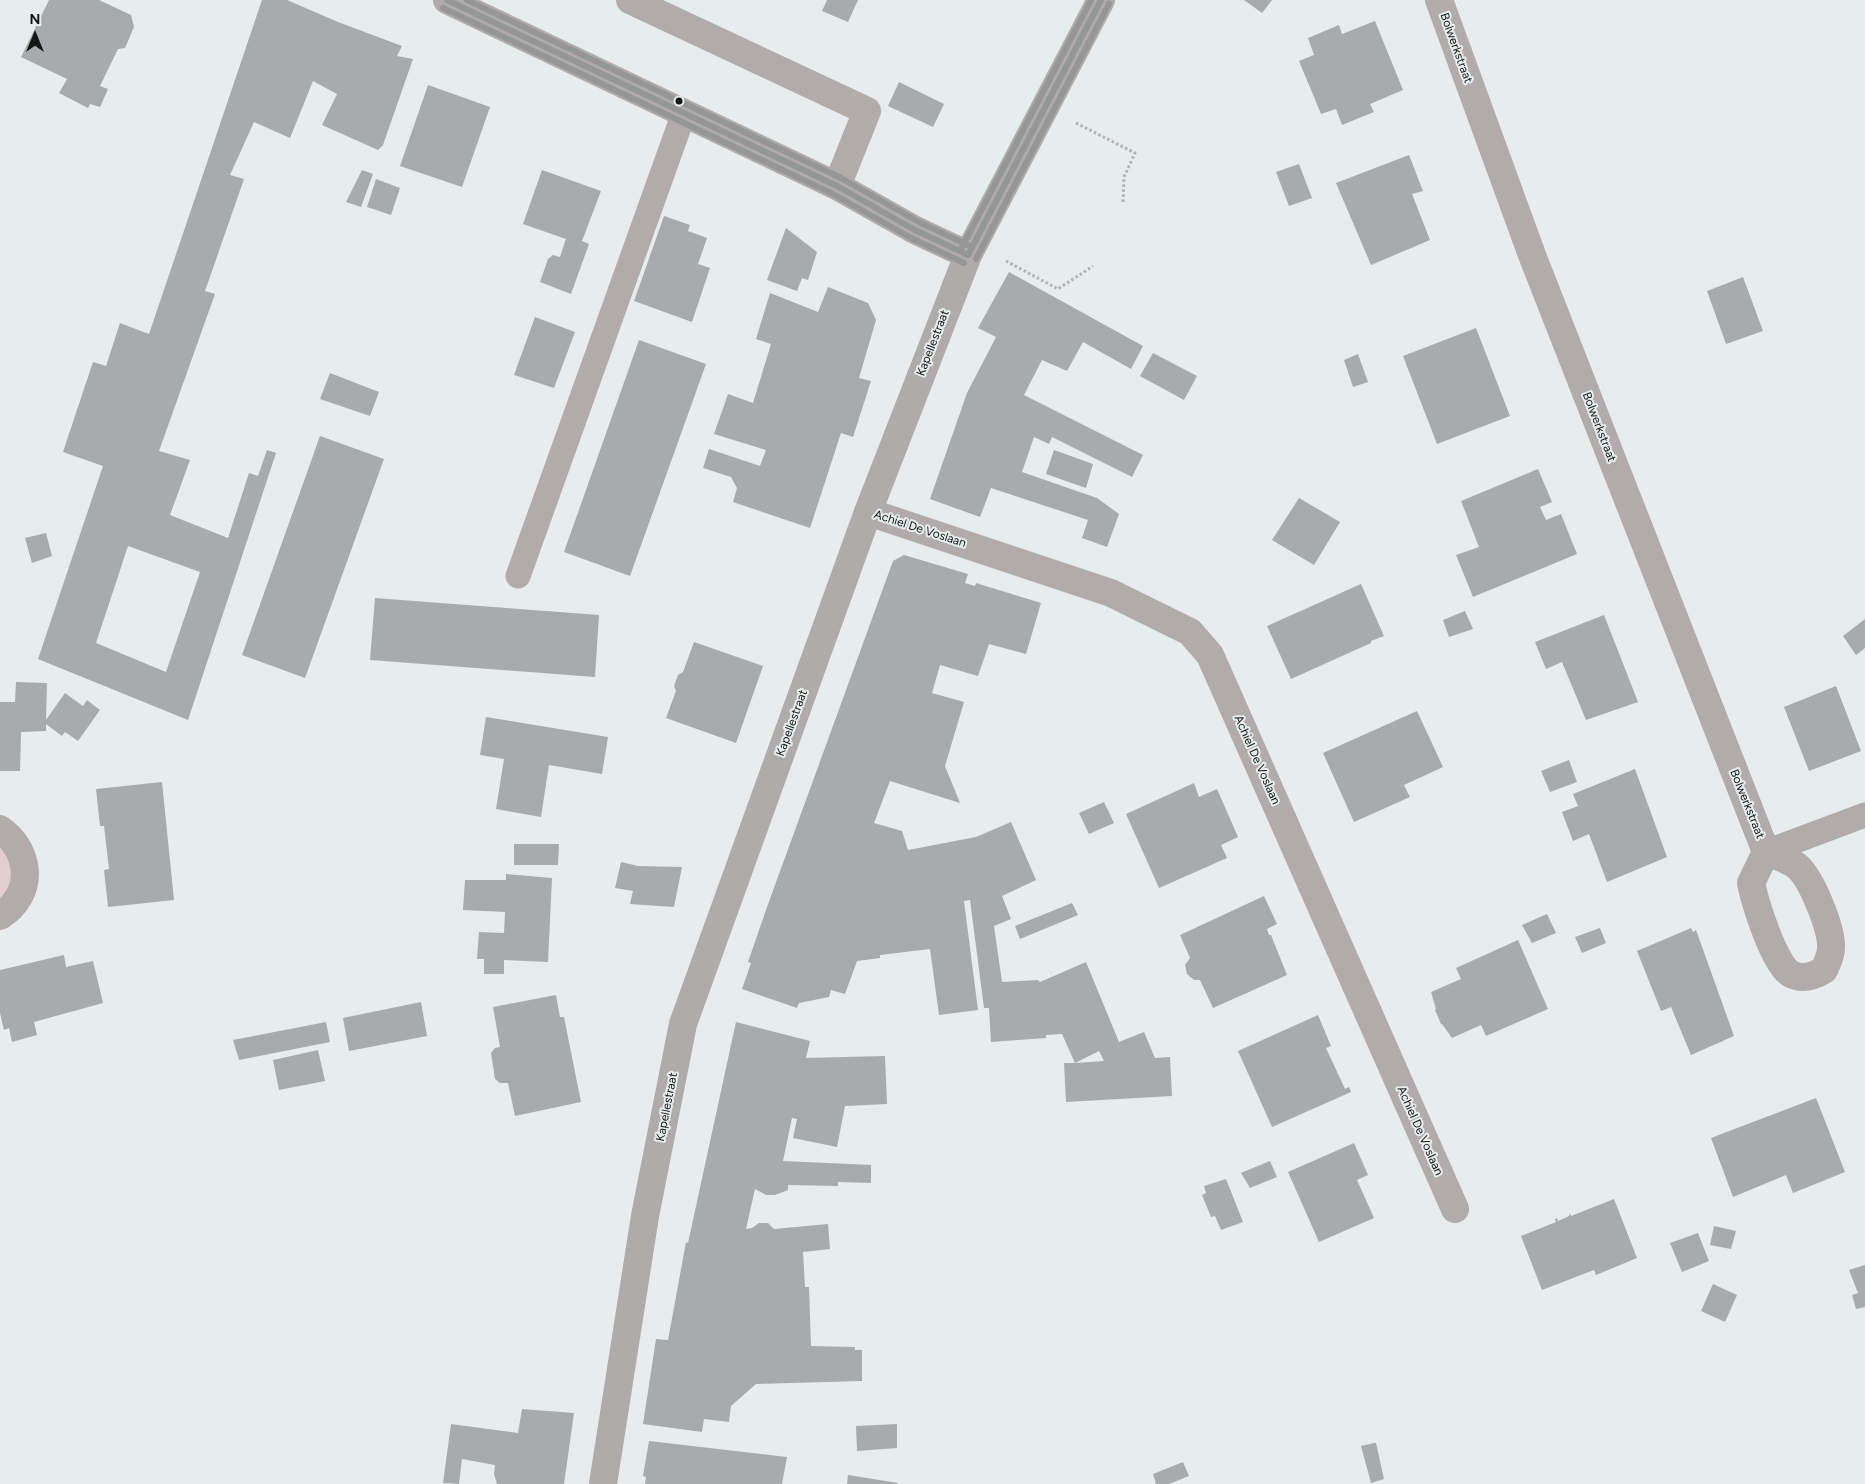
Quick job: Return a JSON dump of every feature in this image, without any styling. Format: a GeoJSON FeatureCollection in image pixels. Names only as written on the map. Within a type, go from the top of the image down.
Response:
{"type":"FeatureCollection","features":[{"type":"Feature","properties":{"kind":"street"},"geometry":{"type":"LineString","coordinates":[[446,0],[837,186],[915,230],[970,249]]}},
{"type":"Feature","properties":{"kind":"street"},"geometry":{"type":"LineString","coordinates":[[630,0],[867,111],[837,186]]}},
{"type":"Feature","properties":{"kind":"street","name":"Kapellestraat"},"geometry":{"type":"LineString","coordinates":[[603,1484],[645,1216],[684,1024],[868,512],[970,249],[1102,0]]}},
{"type":"Feature","properties":{"kind":"street","name":"Bolwerkstraat"},"geometry":{"type":"LineString","coordinates":[[1438,0],[1532,255],[1766,852]]}},
{"type":"Feature","properties":{"kind":"street","name":"Achiel De Voslaan"},"geometry":{"type":"LineString","coordinates":[[868,512],[1111,592],[1190,632],[1210,655],[1455,1209]]}},
{"type":"Feature","properties":{"kind":"street"},"geometry":{"type":"LineString","coordinates":[[0,829],[11,837],[21,852],[25,873],[22,891],[13,905],[0,916]]}},
{"type":"Feature","properties":{"kind":"lane"},"geometry":{"type":"LineString","coordinates":[[518,576],[684,114]]}},
{"type":"Feature","properties":{"kind":"lane","name":"Bolwerkstraat"},"geometry":{"type":"LineString","coordinates":[[1766,852],[1865,815]]}},
{"type":"Feature","properties":{"kind":"path"},"geometry":{"type":"LineString","coordinates":[[1044,107],[1135,153],[1124,177],[1123,204]]}},
{"type":"Feature","properties":{"kind":"path"},"geometry":{"type":"LineString","coordinates":[[970,249],[1058,289],[1093,266]]}},
{"type":"Feature","properties":{"kind":"shaded area"},"geometry":{"type":"Polygon","coordinates":[[[0,838],[11,849],[13,885],[0,906],[0,838]]]}},
{"type":"Feature","properties":{"kind":"building"},"geometry":{"type":"Polygon","coordinates":[[[49,0],[99,0],[131,15],[134,27],[125,48],[118,49],[100,86],[108,89],[100,107],[90,104],[88,108],[59,93],[67,79],[21,57],[49,0]]]}},
{"type":"Feature","properties":{"kind":"building"},"geometry":{"type":"Polygon","coordinates":[[[262,0],[287,0],[402,46],[397,56],[413,59],[383,145],[378,150],[322,125],[337,94],[313,81],[290,138],[254,122],[230,175],[244,179],[205,291],[215,294],[159,451],[190,460],[170,515],[228,538],[249,473],[258,476],[267,450],[276,453],[188,720],[38,659],[103,466],[63,452],[93,362],[106,366],[120,323],[149,334],[262,0]],[[128,546],[96,643],[166,672],[200,572],[128,546]]]}},
{"type":"Feature","properties":{"kind":"building"},"geometry":{"type":"Polygon","coordinates":[[[827,0],[858,0],[848,22],[822,11],[827,0]]]}},
{"type":"Feature","properties":{"kind":"building"},"geometry":{"type":"Polygon","coordinates":[[[1244,0],[1272,0],[1262,13],[1244,0]]]}},
{"type":"Feature","properties":{"kind":"building"},"geometry":{"type":"Polygon","coordinates":[[[1375,21],[1403,90],[1370,104],[1374,112],[1342,125],[1336,109],[1321,114],[1299,61],[1314,55],[1308,38],[1339,25],[1342,34],[1375,21]]]}},
{"type":"Feature","properties":{"kind":"building"},"geometry":{"type":"Polygon","coordinates":[[[899,82],[944,104],[933,127],[888,106],[899,82]]]}},
{"type":"Feature","properties":{"kind":"building"},"geometry":{"type":"Polygon","coordinates":[[[428,85],[490,107],[462,187],[400,166],[428,85]]]}},
{"type":"Feature","properties":{"kind":"building"},"geometry":{"type":"Polygon","coordinates":[[[1409,155],[1423,191],[1412,194],[1430,240],[1371,265],[1336,183],[1409,155]]]}},
{"type":"Feature","properties":{"kind":"building"},"geometry":{"type":"Polygon","coordinates":[[[1299,164],[1312,198],[1289,206],[1276,172],[1299,164]]]}},
{"type":"Feature","properties":{"kind":"building"},"geometry":{"type":"Polygon","coordinates":[[[362,170],[373,174],[361,207],[346,202],[362,170]]]}},
{"type":"Feature","properties":{"kind":"building"},"geometry":{"type":"Polygon","coordinates":[[[542,170],[601,191],[582,241],[589,244],[571,294],[540,282],[548,259],[553,255],[560,257],[566,239],[523,224],[542,170]]]}},
{"type":"Feature","properties":{"kind":"building"},"geometry":{"type":"Polygon","coordinates":[[[376,179],[400,188],[391,215],[367,207],[376,179]]]}},
{"type":"Feature","properties":{"kind":"building"},"geometry":{"type":"Polygon","coordinates":[[[664,216],[690,225],[688,231],[707,238],[698,264],[710,268],[692,322],[634,301],[664,216]]]}},
{"type":"Feature","properties":{"kind":"building"},"geometry":{"type":"Polygon","coordinates":[[[786,228],[817,252],[808,280],[802,278],[797,291],[767,280],[786,228]]]}},
{"type":"Feature","properties":{"kind":"building"},"geometry":{"type":"Polygon","coordinates":[[[1009,272],[1143,346],[1131,369],[1083,342],[1067,371],[1042,360],[1024,395],[1143,455],[1132,477],[1052,437],[1049,444],[1034,437],[1022,472],[1097,498],[1119,514],[1107,547],[1082,538],[1088,520],[991,488],[980,517],[930,499],[967,393],[996,337],[978,328],[1009,272]]]}},
{"type":"Feature","properties":{"kind":"building"},"geometry":{"type":"Polygon","coordinates":[[[1743,277],[1763,331],[1726,344],[1707,291],[1743,277]]]}},
{"type":"Feature","properties":{"kind":"building"},"geometry":{"type":"Polygon","coordinates":[[[828,287],[868,303],[876,320],[859,378],[871,381],[853,437],[841,433],[810,528],[733,502],[737,488],[731,477],[703,468],[709,449],[760,466],[766,450],[714,434],[728,394],[753,403],[771,344],[756,339],[770,293],[818,312],[828,287]]]}},
{"type":"Feature","properties":{"kind":"building"},"geometry":{"type":"Polygon","coordinates":[[[535,317],[575,332],[554,388],[514,375],[535,317]]]}},
{"type":"Feature","properties":{"kind":"building"},"geometry":{"type":"Polygon","coordinates":[[[1476,328],[1510,416],[1437,444],[1403,356],[1476,328]]]}},
{"type":"Feature","properties":{"kind":"building"},"geometry":{"type":"Polygon","coordinates":[[[639,340],[706,364],[630,576],[564,552],[639,340]]]}},
{"type":"Feature","properties":{"kind":"building"},"geometry":{"type":"Polygon","coordinates":[[[1153,353],[1197,376],[1184,400],[1140,376],[1153,353]]]}},
{"type":"Feature","properties":{"kind":"building"},"geometry":{"type":"Polygon","coordinates":[[[1358,354],[1368,382],[1353,387],[1344,360],[1358,354]]]}},
{"type":"Feature","properties":{"kind":"building"},"geometry":{"type":"Polygon","coordinates":[[[330,373],[379,392],[370,416],[320,399],[330,373]]]}},
{"type":"Feature","properties":{"kind":"building"},"geometry":{"type":"Polygon","coordinates":[[[320,436],[384,459],[305,678],[242,655],[320,436]]]}},
{"type":"Feature","properties":{"kind":"building"},"geometry":{"type":"Polygon","coordinates":[[[1054,450],[1093,464],[1086,488],[1046,474],[1054,450]]]}},
{"type":"Feature","properties":{"kind":"building"},"geometry":{"type":"Polygon","coordinates":[[[1538,469],[1552,502],[1540,507],[1546,520],[1561,514],[1577,554],[1473,597],[1456,555],[1479,547],[1461,501],[1538,469]]]}},
{"type":"Feature","properties":{"kind":"building"},"geometry":{"type":"Polygon","coordinates":[[[1299,498],[1340,522],[1314,565],[1272,540],[1299,498]]]}},
{"type":"Feature","properties":{"kind":"building"},"geometry":{"type":"Polygon","coordinates":[[[46,533],[52,556],[32,563],[25,538],[46,533]]]}},
{"type":"Feature","properties":{"kind":"building"},"geometry":{"type":"Polygon","coordinates":[[[904,555],[968,574],[965,583],[975,586],[976,583],[1041,603],[1026,654],[989,644],[978,676],[940,665],[932,693],[964,702],[945,766],[960,803],[890,781],[874,823],[902,831],[908,850],[976,837],[1011,822],[1036,880],[1002,896],[1011,919],[994,926],[1002,982],[1038,980],[1040,982],[1086,962],[1119,1042],[1144,1032],[1155,1058],[1170,1057],[1172,1096],[1066,1102],[1064,1063],[1075,1063],[1062,1034],[1046,1035],[1046,1038],[991,1042],[989,1008],[984,1008],[970,900],[964,901],[978,1010],[939,1015],[930,949],[880,955],[880,958],[857,961],[845,994],[831,990],[829,997],[799,1003],[797,1008],[742,989],[751,963],[748,962],[767,907],[893,561],[904,555]],[[1099,1051],[1075,1063],[1104,1061],[1099,1051]]]}},
{"type":"Feature","properties":{"kind":"building"},"geometry":{"type":"Polygon","coordinates":[[[1361,584],[1384,636],[1291,679],[1267,626],[1361,584]]]}},
{"type":"Feature","properties":{"kind":"building"},"geometry":{"type":"Polygon","coordinates":[[[375,598],[599,615],[595,677],[370,660],[375,598]]]}},
{"type":"Feature","properties":{"kind":"building"},"geometry":{"type":"Polygon","coordinates":[[[1465,611],[1473,629],[1449,637],[1443,620],[1465,611]]]}},
{"type":"Feature","properties":{"kind":"building"},"geometry":{"type":"Polygon","coordinates":[[[1604,615],[1638,702],[1586,720],[1562,662],[1546,669],[1535,642],[1604,615]]]}},
{"type":"Feature","properties":{"kind":"building"},"geometry":{"type":"Polygon","coordinates":[[[1865,619],[1865,648],[1856,655],[1843,636],[1865,619]]]}},
{"type":"Feature","properties":{"kind":"building"},"geometry":{"type":"Polygon","coordinates":[[[694,642],[763,666],[736,743],[666,718],[676,691],[674,686],[678,675],[683,672],[694,642]]]}},
{"type":"Feature","properties":{"kind":"building"},"geometry":{"type":"Polygon","coordinates":[[[16,682],[47,683],[46,720],[65,693],[83,706],[87,700],[100,710],[78,741],[65,732],[62,736],[46,724],[46,731],[21,732],[20,771],[0,771],[0,702],[15,702],[16,682]]]}},
{"type":"Feature","properties":{"kind":"building"},"geometry":{"type":"Polygon","coordinates":[[[1836,686],[1861,751],[1809,771],[1784,707],[1836,686]]]}},
{"type":"Feature","properties":{"kind":"building"},"geometry":{"type":"Polygon","coordinates":[[[1417,711],[1443,767],[1404,785],[1410,797],[1354,822],[1323,753],[1417,711]]]}},
{"type":"Feature","properties":{"kind":"building"},"geometry":{"type":"Polygon","coordinates":[[[486,717],[608,737],[602,774],[549,765],[541,817],[496,809],[504,759],[480,755],[486,717]]]}},
{"type":"Feature","properties":{"kind":"building"},"geometry":{"type":"Polygon","coordinates":[[[1569,760],[1577,782],[1550,792],[1541,771],[1569,760]]]}},
{"type":"Feature","properties":{"kind":"building"},"geometry":{"type":"Polygon","coordinates":[[[1635,769],[1667,857],[1607,882],[1589,834],[1573,841],[1562,812],[1578,806],[1573,794],[1635,769]]]}},
{"type":"Feature","properties":{"kind":"building"},"geometry":{"type":"Polygon","coordinates":[[[162,782],[174,900],[108,907],[104,870],[109,869],[104,826],[100,826],[96,789],[162,782]]]}},
{"type":"Feature","properties":{"kind":"building"},"geometry":{"type":"Polygon","coordinates":[[[1194,783],[1199,797],[1217,789],[1238,837],[1221,845],[1227,858],[1159,888],[1126,814],[1194,783]]]}},
{"type":"Feature","properties":{"kind":"building"},"geometry":{"type":"Polygon","coordinates":[[[1104,802],[1114,823],[1089,834],[1079,813],[1104,802]]]}},
{"type":"Feature","properties":{"kind":"building"},"geometry":{"type":"Polygon","coordinates":[[[514,844],[559,844],[558,865],[514,865],[514,844]]]}},
{"type":"Feature","properties":{"kind":"building"},"geometry":{"type":"Polygon","coordinates":[[[621,862],[638,866],[682,867],[674,907],[630,904],[633,891],[615,888],[621,862]]]}},
{"type":"Feature","properties":{"kind":"building"},"geometry":{"type":"Polygon","coordinates":[[[506,874],[552,878],[548,962],[504,960],[504,974],[484,974],[484,959],[477,959],[479,932],[504,933],[505,912],[463,910],[465,880],[506,880],[506,874]]]}},
{"type":"Feature","properties":{"kind":"building"},"geometry":{"type":"Polygon","coordinates":[[[1264,896],[1277,924],[1267,929],[1287,975],[1213,1008],[1200,980],[1194,980],[1187,974],[1185,965],[1190,958],[1180,935],[1264,896]]]}},
{"type":"Feature","properties":{"kind":"building"},"geometry":{"type":"Polygon","coordinates":[[[1072,903],[1078,915],[1020,939],[1015,926],[1072,903]]]}},
{"type":"Feature","properties":{"kind":"building"},"geometry":{"type":"Polygon","coordinates":[[[1547,914],[1556,933],[1532,943],[1522,925],[1547,914]]]}},
{"type":"Feature","properties":{"kind":"building"},"geometry":{"type":"Polygon","coordinates":[[[1600,928],[1606,943],[1582,953],[1575,937],[1600,928]]]}},
{"type":"Feature","properties":{"kind":"building"},"geometry":{"type":"Polygon","coordinates":[[[1691,928],[1693,932],[1696,930],[1734,1036],[1691,1055],[1671,1007],[1661,1011],[1637,951],[1691,928]]]}},
{"type":"Feature","properties":{"kind":"building"},"geometry":{"type":"Polygon","coordinates":[[[1518,940],[1548,1009],[1486,1036],[1481,1025],[1452,1038],[1441,1024],[1435,1010],[1431,992],[1461,979],[1456,968],[1518,940]]]}},
{"type":"Feature","properties":{"kind":"building"},"geometry":{"type":"Polygon","coordinates":[[[64,955],[66,967],[93,961],[103,1003],[34,1022],[37,1035],[12,1042],[9,1028],[4,1030],[0,1013],[0,970],[64,955]]]}},
{"type":"Feature","properties":{"kind":"building"},"geometry":{"type":"Polygon","coordinates":[[[556,995],[560,1017],[564,1017],[581,1102],[515,1116],[508,1083],[500,1083],[495,1079],[491,1053],[495,1048],[500,1047],[493,1007],[556,995]]]}},
{"type":"Feature","properties":{"kind":"building"},"geometry":{"type":"Polygon","coordinates":[[[421,1002],[427,1036],[349,1051],[343,1018],[421,1002]]]}},
{"type":"Feature","properties":{"kind":"building"},"geometry":{"type":"Polygon","coordinates":[[[1318,1015],[1331,1046],[1326,1048],[1345,1089],[1349,1087],[1351,1092],[1272,1127],[1238,1051],[1318,1015]]]}},
{"type":"Feature","properties":{"kind":"building"},"geometry":{"type":"Polygon","coordinates":[[[326,1022],[330,1042],[239,1060],[233,1040],[326,1022]]]}},
{"type":"Feature","properties":{"kind":"building"},"geometry":{"type":"Polygon","coordinates":[[[736,1022],[810,1041],[806,1058],[885,1056],[887,1104],[845,1106],[837,1147],[793,1138],[797,1119],[792,1118],[783,1161],[871,1165],[871,1183],[838,1182],[838,1186],[788,1185],[788,1190],[775,1195],[766,1195],[755,1189],[746,1229],[752,1228],[759,1223],[768,1223],[774,1229],[828,1224],[830,1249],[803,1252],[805,1287],[809,1287],[811,1346],[855,1347],[855,1350],[862,1350],[862,1381],[756,1384],[731,1406],[729,1422],[704,1419],[702,1432],[643,1424],[656,1339],[668,1340],[686,1242],[688,1243],[736,1022]]]}},
{"type":"Feature","properties":{"kind":"building"},"geometry":{"type":"Polygon","coordinates":[[[318,1050],[325,1081],[279,1090],[273,1060],[318,1050]]]}},
{"type":"Feature","properties":{"kind":"building"},"geometry":{"type":"Polygon","coordinates":[[[1816,1098],[1845,1172],[1793,1193],[1786,1175],[1733,1197],[1711,1138],[1816,1098]]]}},
{"type":"Feature","properties":{"kind":"building"},"geometry":{"type":"Polygon","coordinates":[[[1354,1143],[1368,1175],[1357,1180],[1374,1218],[1319,1242],[1288,1172],[1354,1143]]]}},
{"type":"Feature","properties":{"kind":"building"},"geometry":{"type":"Polygon","coordinates":[[[1270,1161],[1277,1177],[1250,1188],[1241,1173],[1270,1161]]]}},
{"type":"Feature","properties":{"kind":"building"},"geometry":{"type":"Polygon","coordinates":[[[1226,1179],[1243,1222],[1221,1230],[1215,1216],[1211,1217],[1202,1195],[1206,1193],[1204,1186],[1226,1179]]]}},
{"type":"Feature","properties":{"kind":"building"},"geometry":{"type":"Polygon","coordinates":[[[1614,1199],[1637,1258],[1596,1275],[1594,1270],[1542,1290],[1521,1236],[1556,1222],[1555,1219],[1557,1218],[1558,1221],[1569,1216],[1570,1213],[1571,1216],[1614,1199]]]}},
{"type":"Feature","properties":{"kind":"building"},"geometry":{"type":"Polygon","coordinates":[[[1714,1226],[1736,1231],[1731,1249],[1710,1245],[1714,1226]]]}},
{"type":"Feature","properties":{"kind":"building"},"geometry":{"type":"Polygon","coordinates":[[[1698,1233],[1709,1261],[1682,1272],[1670,1243],[1698,1233]]]}},
{"type":"Feature","properties":{"kind":"building"},"geometry":{"type":"Polygon","coordinates":[[[1865,1265],[1865,1307],[1856,1309],[1852,1295],[1858,1293],[1849,1270],[1865,1265]]]}},
{"type":"Feature","properties":{"kind":"building"},"geometry":{"type":"Polygon","coordinates":[[[1713,1284],[1737,1295],[1725,1322],[1701,1311],[1713,1284]]]}},
{"type":"Feature","properties":{"kind":"building"},"geometry":{"type":"Polygon","coordinates":[[[522,1409],[574,1413],[564,1484],[497,1484],[494,1474],[495,1465],[462,1459],[459,1484],[443,1483],[451,1424],[518,1433],[522,1409]]]}},
{"type":"Feature","properties":{"kind":"building"},"geometry":{"type":"Polygon","coordinates":[[[897,1424],[897,1448],[857,1451],[856,1426],[897,1424]]]}},
{"type":"Feature","properties":{"kind":"building"},"geometry":{"type":"Polygon","coordinates":[[[649,1441],[787,1457],[782,1484],[645,1484],[646,1477],[643,1476],[649,1441]]]}},
{"type":"Feature","properties":{"kind":"building"},"geometry":{"type":"Polygon","coordinates":[[[1376,1443],[1384,1479],[1371,1483],[1361,1446],[1376,1443]]]}},
{"type":"Feature","properties":{"kind":"building"},"geometry":{"type":"Polygon","coordinates":[[[1183,1462],[1189,1476],[1169,1484],[1156,1484],[1153,1474],[1183,1462]]]}},
{"type":"Feature","properties":{"kind":"building"},"geometry":{"type":"Polygon","coordinates":[[[848,1475],[898,1483],[847,1484],[848,1475]]]}},
{"type":"Feature","properties":{"kind":"transit line"},"geometry":{"type":"LineString","coordinates":[[447,0],[837,186],[915,230],[968,255]]}},
{"type":"Feature","properties":{"kind":"transit line"},"geometry":{"type":"LineString","coordinates":[[467,0],[841,178],[919,222],[972,247]]}},
{"type":"Feature","properties":{"kind":"transit line"},"geometry":{"type":"LineString","coordinates":[[960,251],[1091,0]]}},
{"type":"Feature","properties":{"kind":"transit line"},"geometry":{"type":"LineString","coordinates":[[968,255],[1101,0]]}},
{"type":"Feature","properties":{"kind":"transit line"},"geometry":{"type":"LineString","coordinates":[[976,259],[1109,4]]}},
{"type":"Feature","properties":{"kind":"transit line"},"geometry":{"type":"LineString","coordinates":[[443,8],[833,194],[911,238],[964,263]]}}]}
